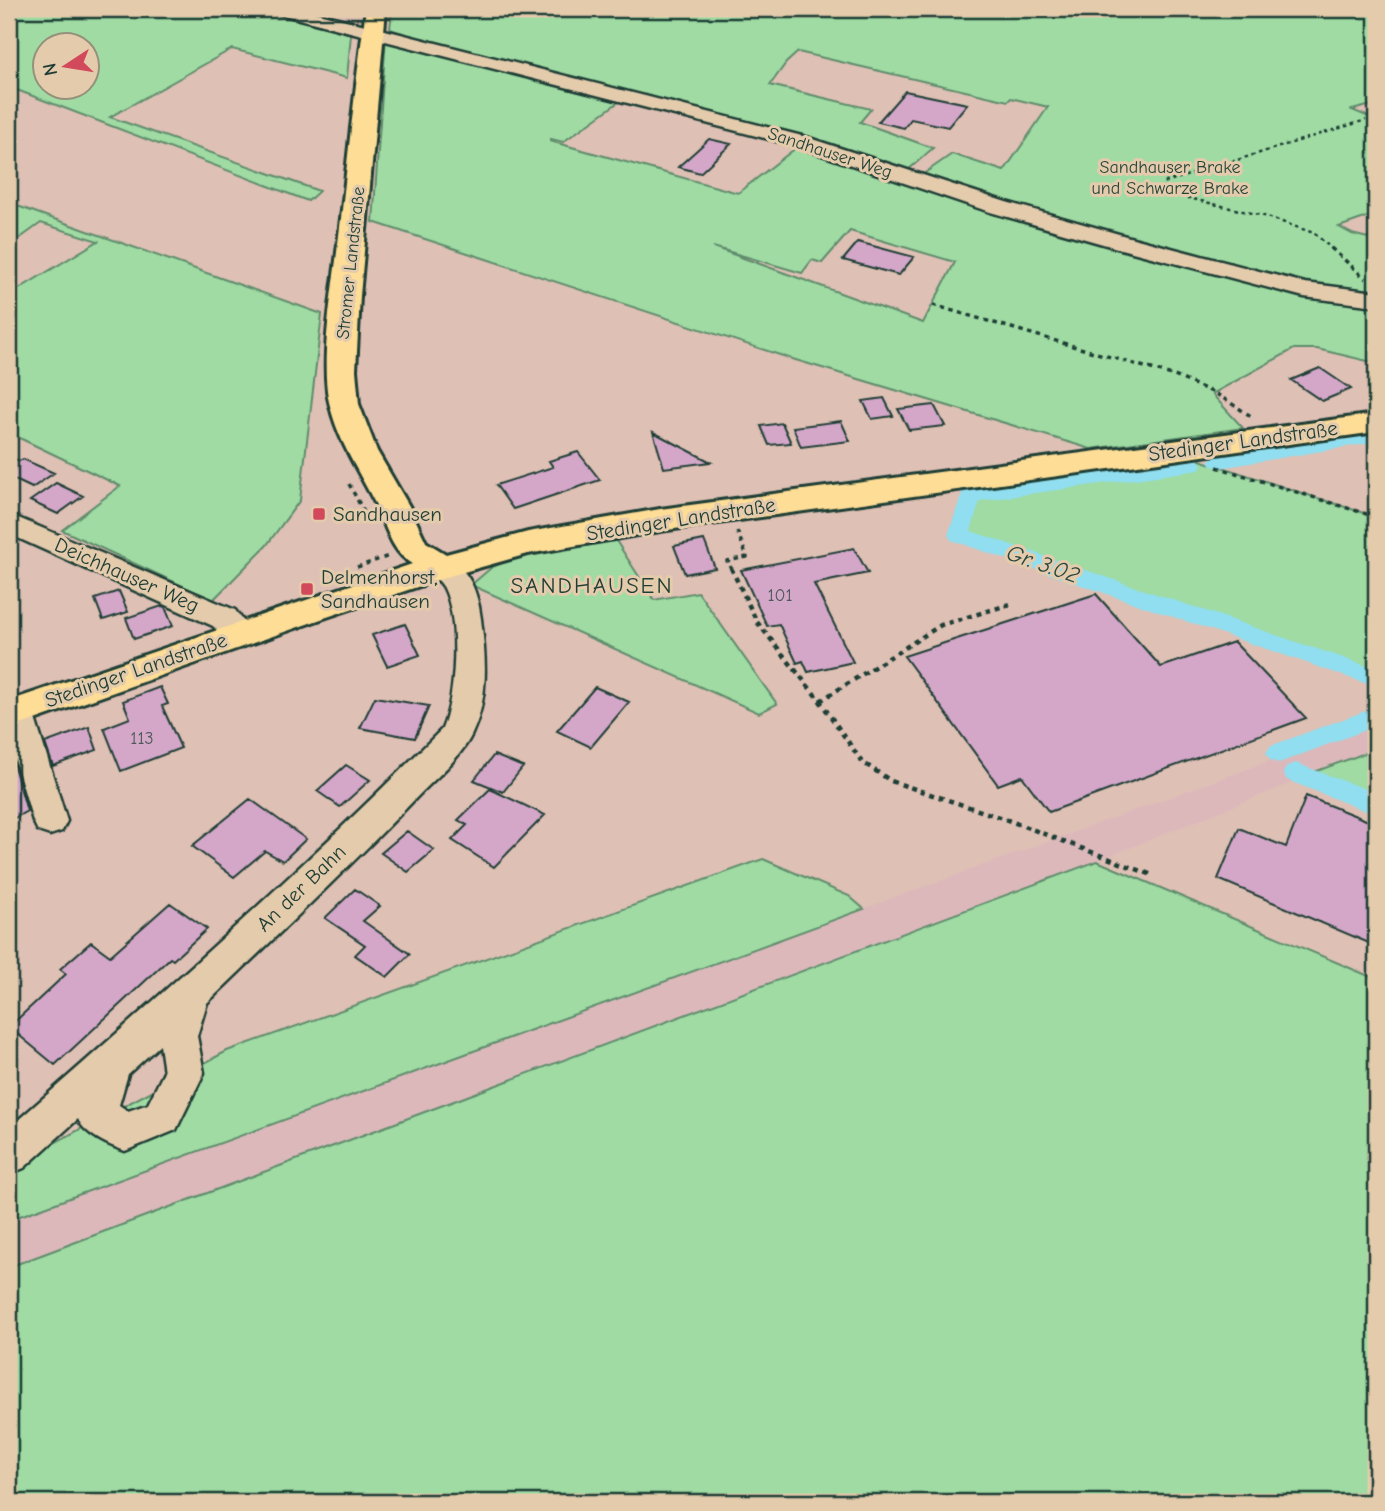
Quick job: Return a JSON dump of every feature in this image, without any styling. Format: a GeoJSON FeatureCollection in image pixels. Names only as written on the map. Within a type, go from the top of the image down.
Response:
{"type":"FeatureCollection","features":[{"type":"Feature","properties":{"kind":"main road","name":"Stromer Landstraße"},"geometry":{"type":"LineString","coordinates":[[375,21],[341,370],[344,404],[360,452],[393,506],[412,548],[441,567]]}},
{"type":"Feature","properties":{"kind":"main road","name":"Stedinger Landstraße"},"geometry":{"type":"LineString","coordinates":[[13,713],[441,567],[528,542],[729,511],[1376,423]]}},
{"type":"Feature","properties":{"kind":"street","name":"Sandhauser Weg"},"geometry":{"type":"LineString","coordinates":[[282,9],[375,21],[799,141],[998,207],[1304,290],[1374,292]]}},
{"type":"Feature","properties":{"kind":"street","name":"Deichhauser Weg"},"geometry":{"type":"LineString","coordinates":[[9,523],[224,618],[239,635]]}},
{"type":"Feature","properties":{"kind":"street","name":"An der Bahn"},"geometry":{"type":"LineString","coordinates":[[9,1154],[110,1068],[190,994],[387,806],[455,736],[464,715],[471,664],[465,609],[457,582],[441,567]]}},
{"type":"Feature","properties":{"kind":"street"},"geometry":{"type":"LineString","coordinates":[[13,713],[50,821]]}},
{"type":"Feature","properties":{"kind":"street"},"geometry":{"type":"LineString","coordinates":[[110,1068],[96,1113],[125,1132],[162,1117],[184,1073],[178,1036],[190,994]]}},
{"type":"Feature","properties":{"kind":"path"},"geometry":{"type":"LineString","coordinates":[[1366,120],[1166,182],[1159,191],[1264,216],[1314,233],[1374,292]]}},
{"type":"Feature","properties":{"kind":"path"},"geometry":{"type":"LineString","coordinates":[[933,305],[1119,358],[1206,388],[1236,404],[1258,421],[1272,437]]}},
{"type":"Feature","properties":{"kind":"path"},"geometry":{"type":"LineString","coordinates":[[1189,449],[1208,465],[1376,517]]}},
{"type":"Feature","properties":{"kind":"path"},"geometry":{"type":"LineString","coordinates":[[729,511],[747,557],[727,561],[757,622],[820,701],[862,762],[891,781],[1005,819],[1152,874]]}},
{"type":"Feature","properties":{"kind":"path"},"geometry":{"type":"LineString","coordinates":[[820,701],[941,625],[1011,604]]}},
{"type":"Feature","properties":{"kind":"shaded area"},"geometry":{"type":"Polygon","coordinates":[[[1376,722],[1376,749],[1097,861],[9,1267],[9,1220],[1376,722]]]}},
{"type":"Feature","properties":{"kind":"green space"},"geometry":{"type":"Polygon","coordinates":[[[9,9],[256,9],[351,34],[347,78],[232,49],[110,117],[319,191],[308,201],[48,102],[102,102],[102,32],[32,32],[32,96],[9,87],[9,9]]]}},
{"type":"Feature","properties":{"kind":"green space","name":"Sandhauser Brake und Schwarze Brake"},"geometry":{"type":"Polygon","coordinates":[[[392,9],[1376,9],[1376,104],[1352,110],[1374,119],[1369,121],[1376,125],[1376,214],[1339,227],[1352,234],[1376,240],[1376,363],[1317,349],[1294,349],[1212,394],[1243,428],[1091,449],[789,358],[373,222],[387,30],[402,33],[390,29],[392,9]],[[798,52],[770,85],[871,109],[860,122],[933,148],[906,172],[919,177],[952,154],[1004,171],[1048,107],[1011,98],[1008,101],[798,52]],[[620,101],[563,142],[550,141],[738,193],[797,147],[620,101]],[[850,231],[822,263],[812,260],[802,273],[713,247],[923,323],[955,262],[850,231]]]}},
{"type":"Feature","properties":{"kind":"green space"},"geometry":{"type":"Polygon","coordinates":[[[9,203],[322,314],[300,500],[266,546],[213,600],[62,530],[120,486],[9,433],[9,295],[98,241],[41,223],[9,246],[9,203]]]}},
{"type":"Feature","properties":{"kind":"green space"},"geometry":{"type":"Polygon","coordinates":[[[1200,460],[1376,517],[1376,672],[968,534],[979,491],[1200,460]]]}},
{"type":"Feature","properties":{"kind":"green space"},"geometry":{"type":"Polygon","coordinates":[[[613,536],[654,600],[698,592],[777,704],[759,713],[471,585],[492,567],[523,555],[613,536]]]}},
{"type":"Feature","properties":{"kind":"green space"},"geometry":{"type":"Polygon","coordinates":[[[1376,749],[1376,810],[1298,778],[1376,749]]]}},
{"type":"Feature","properties":{"kind":"green space"},"geometry":{"type":"Polygon","coordinates":[[[763,859],[849,896],[864,909],[9,1220],[9,1167],[227,1051],[763,859]]]}},
{"type":"Feature","properties":{"kind":"green space"},"geometry":{"type":"Polygon","coordinates":[[[1097,861],[1376,979],[1376,1502],[9,1502],[9,1267],[1097,861]]]}},
{"type":"Feature","properties":{"kind":"building"},"geometry":{"type":"Polygon","coordinates":[[[905,91],[967,104],[948,127],[911,119],[904,128],[878,122],[905,91]]]}},
{"type":"Feature","properties":{"kind":"building"},"geometry":{"type":"Polygon","coordinates":[[[709,139],[731,144],[700,173],[678,167],[709,139]]]}},
{"type":"Feature","properties":{"kind":"building"},"geometry":{"type":"Polygon","coordinates":[[[858,242],[914,257],[899,275],[843,260],[858,242]]]}},
{"type":"Feature","properties":{"kind":"building"},"geometry":{"type":"Polygon","coordinates":[[[1320,368],[1351,389],[1322,401],[1291,380],[1320,368]]]}},
{"type":"Feature","properties":{"kind":"building"},"geometry":{"type":"Polygon","coordinates":[[[884,398],[893,416],[872,419],[863,401],[884,398]]]}},
{"type":"Feature","properties":{"kind":"building"},"geometry":{"type":"Polygon","coordinates":[[[934,405],[945,426],[909,430],[898,409],[934,405]]]}},
{"type":"Feature","properties":{"kind":"building"},"geometry":{"type":"Polygon","coordinates":[[[841,421],[850,441],[801,447],[793,427],[841,421]]]}},
{"type":"Feature","properties":{"kind":"building"},"geometry":{"type":"Polygon","coordinates":[[[782,423],[791,443],[769,445],[761,426],[782,423]]]}},
{"type":"Feature","properties":{"kind":"building"},"geometry":{"type":"Polygon","coordinates":[[[653,432],[711,462],[664,468],[653,432]]]}},
{"type":"Feature","properties":{"kind":"building"},"geometry":{"type":"Polygon","coordinates":[[[578,452],[600,480],[513,509],[496,485],[553,467],[549,461],[578,452]]]}},
{"type":"Feature","properties":{"kind":"building"},"geometry":{"type":"Polygon","coordinates":[[[9,456],[19,461],[23,459],[54,473],[32,488],[9,477],[9,456]]]}},
{"type":"Feature","properties":{"kind":"building"},"geometry":{"type":"Polygon","coordinates":[[[56,483],[83,496],[58,514],[30,501],[56,483]]]}},
{"type":"Feature","properties":{"kind":"building"},"geometry":{"type":"Polygon","coordinates":[[[704,540],[715,568],[685,574],[674,546],[704,540]]]}},
{"type":"Feature","properties":{"kind":"building"},"geometry":{"type":"Polygon","coordinates":[[[854,548],[868,573],[814,584],[853,662],[808,672],[803,661],[797,663],[779,624],[767,626],[741,570],[854,548]]]}},
{"type":"Feature","properties":{"kind":"building"},"geometry":{"type":"Polygon","coordinates":[[[119,591],[128,612],[103,620],[95,599],[119,591]]]}},
{"type":"Feature","properties":{"kind":"building"},"geometry":{"type":"Polygon","coordinates":[[[1096,594],[1161,667],[1234,642],[1306,718],[1049,812],[1022,776],[998,785],[904,656],[1096,594]]]}},
{"type":"Feature","properties":{"kind":"building"},"geometry":{"type":"Polygon","coordinates":[[[165,607],[173,626],[134,639],[126,618],[165,607]]]}},
{"type":"Feature","properties":{"kind":"building"},"geometry":{"type":"Polygon","coordinates":[[[405,624],[420,655],[387,666],[372,635],[405,624]]]}},
{"type":"Feature","properties":{"kind":"building"},"geometry":{"type":"Polygon","coordinates":[[[160,687],[168,704],[162,706],[181,748],[121,771],[104,728],[130,718],[123,701],[160,687]]]}},
{"type":"Feature","properties":{"kind":"building"},"geometry":{"type":"Polygon","coordinates":[[[595,687],[629,702],[591,747],[557,731],[595,687]]]}},
{"type":"Feature","properties":{"kind":"building"},"geometry":{"type":"Polygon","coordinates":[[[375,697],[429,706],[415,738],[360,728],[375,697]]]}},
{"type":"Feature","properties":{"kind":"building"},"geometry":{"type":"Polygon","coordinates":[[[89,727],[97,750],[53,766],[45,743],[89,727]]]}},
{"type":"Feature","properties":{"kind":"building"},"geometry":{"type":"Polygon","coordinates":[[[494,755],[523,767],[503,792],[474,780],[494,755]]]}},
{"type":"Feature","properties":{"kind":"building"},"geometry":{"type":"Polygon","coordinates":[[[11,756],[27,811],[9,821],[9,757],[11,756]]]}},
{"type":"Feature","properties":{"kind":"building"},"geometry":{"type":"Polygon","coordinates":[[[346,765],[370,780],[340,807],[317,791],[346,765]]]}},
{"type":"Feature","properties":{"kind":"building"},"geometry":{"type":"Polygon","coordinates":[[[490,789],[545,815],[494,867],[452,840],[467,825],[458,820],[490,789]]]}},
{"type":"Feature","properties":{"kind":"building"},"geometry":{"type":"Polygon","coordinates":[[[1306,796],[1376,824],[1376,946],[1218,879],[1239,828],[1286,847],[1306,796]]]}},
{"type":"Feature","properties":{"kind":"building"},"geometry":{"type":"Polygon","coordinates":[[[250,799],[306,839],[283,861],[265,851],[234,877],[192,846],[250,799]]]}},
{"type":"Feature","properties":{"kind":"building"},"geometry":{"type":"Polygon","coordinates":[[[407,831],[434,850],[408,872],[381,853],[407,831]]]}},
{"type":"Feature","properties":{"kind":"building"},"geometry":{"type":"Polygon","coordinates":[[[355,889],[380,906],[363,921],[410,954],[387,977],[355,955],[365,945],[325,918],[355,889]]]}},
{"type":"Feature","properties":{"kind":"building"},"geometry":{"type":"Polygon","coordinates":[[[170,903],[207,929],[173,960],[170,958],[55,1065],[9,1027],[66,974],[60,969],[91,942],[110,956],[170,903]]]}},
{"type":"Feature","properties":{"kind":"waterway","name":"Gr. 3.02"},"geometry":{"type":"LineString","coordinates":[[1220,461],[1376,436]]}},
{"type":"Feature","properties":{"kind":"waterway","name":"Gr. 3.02"},"geometry":{"type":"LineString","coordinates":[[1191,465],[971,495],[959,535],[1376,678]]}},
{"type":"Feature","properties":{"kind":"waterway","name":"Gr. 3.02"},"geometry":{"type":"LineString","coordinates":[[1279,753],[1376,716]]}},
{"type":"Feature","properties":{"kind":"waterway","name":"Gr. 3.02"},"geometry":{"type":"LineString","coordinates":[[1296,773],[1376,804]]}},
{"type":"Feature","properties":{"kind":"place","name":"Sandhausen"},"geometry":{"type":"Point","coordinates":[319,514]}},
{"type":"Feature","properties":{"kind":"place","name":"Delmenhorst, Sandhausen"},"geometry":{"type":"Point","coordinates":[307,589]}},
{"type":"Feature","properties":{"kind":"district","name":"SANDHAUSEN"},"geometry":{"type":"Point","coordinates":[592,585]}}]}
